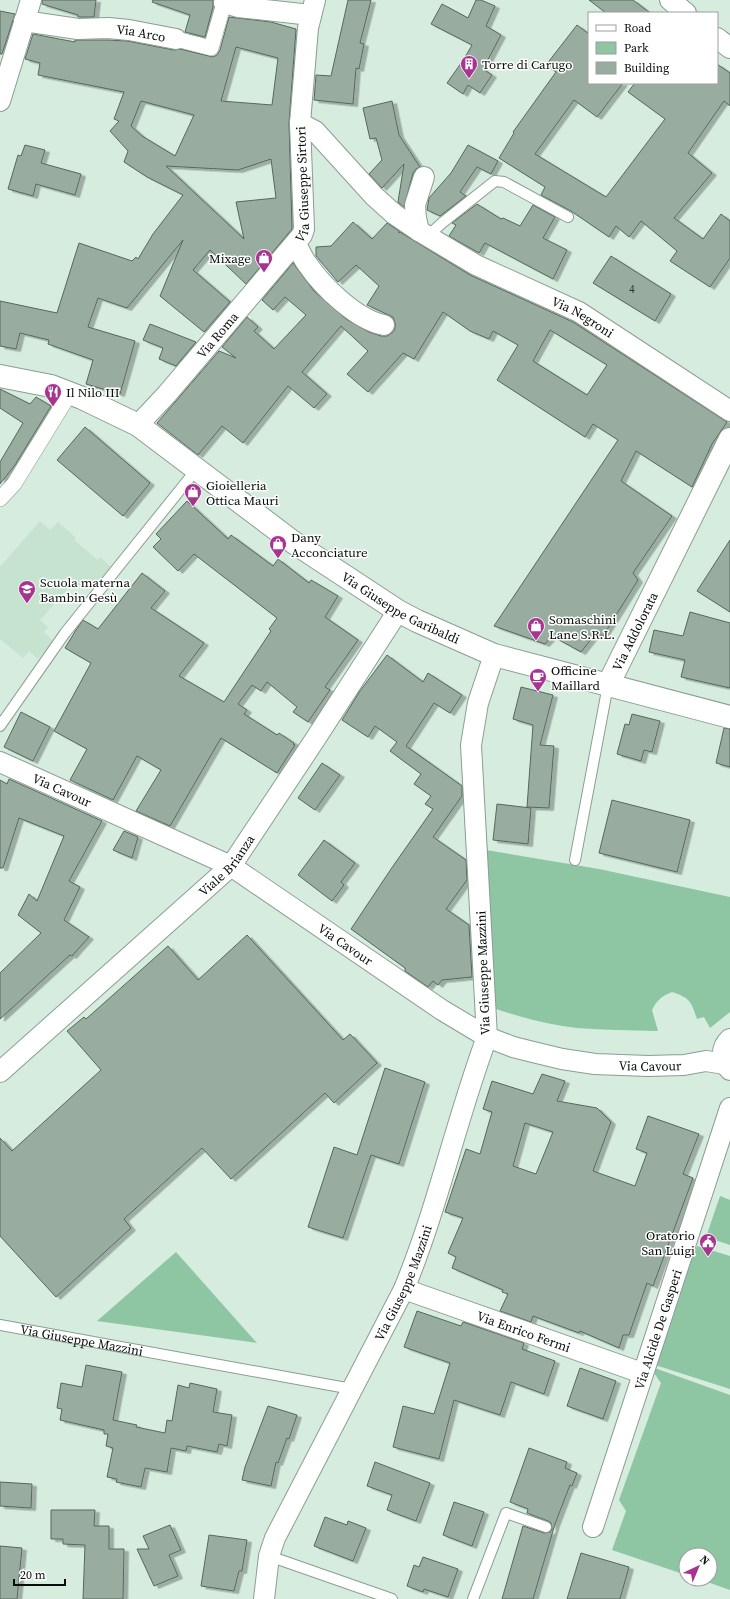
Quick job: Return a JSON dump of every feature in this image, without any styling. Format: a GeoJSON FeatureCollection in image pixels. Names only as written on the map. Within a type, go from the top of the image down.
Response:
{"type":"FeatureCollection","features":[{"type":"Feature","properties":{"kind":"street"},"geometry":{"type":"LineString","coordinates":[[0,101],[6,58],[24,21],[31,0]]}},
{"type":"Feature","properties":{"kind":"street"},"geometry":{"type":"LineString","coordinates":[[670,0],[685,12]]}},
{"type":"Feature","properties":{"kind":"street"},"geometry":{"type":"LineString","coordinates":[[225,1],[238,7],[313,8]]}},
{"type":"Feature","properties":{"kind":"street","name":"Via Arco"},"geometry":{"type":"LineString","coordinates":[[24,21],[78,29],[108,28],[129,30],[211,48],[225,1]]}},
{"type":"Feature","properties":{"kind":"street","name":"Via Giuseppe Sirtori"},"geometry":{"type":"LineString","coordinates":[[313,8],[308,28],[300,123],[304,229],[296,244],[314,274],[341,301],[361,315],[384,325]]}},
{"type":"Feature","properties":{"kind":"street"},"geometry":{"type":"LineString","coordinates":[[718,39],[730,48]]}},
{"type":"Feature","properties":{"kind":"street","name":"Via Negroni"},"geometry":{"type":"LineString","coordinates":[[300,123],[315,131],[379,201],[394,214],[423,234],[476,265],[579,312],[730,411]]}},
{"type":"Feature","properties":{"kind":"street"},"geometry":{"type":"LineString","coordinates":[[423,234],[415,205],[424,177]]}},
{"type":"Feature","properties":{"kind":"street","name":"Via Roma"},"geometry":{"type":"LineString","coordinates":[[138,425],[167,394],[274,267],[296,244]]}},
{"type":"Feature","properties":{"kind":"street","name":"Via Giuseppe Garibaldi"},"geometry":{"type":"LineString","coordinates":[[0,376],[35,382],[70,393],[103,407],[138,425],[293,542],[398,611],[438,631],[494,655],[730,717]]}},
{"type":"Feature","properties":{"kind":"street"},"geometry":{"type":"LineString","coordinates":[[0,499],[14,484],[70,393]]}},
{"type":"Feature","properties":{"kind":"street","name":"Via Addolorata"},"geometry":{"type":"LineString","coordinates":[[608,685],[730,439]]}},
{"type":"Feature","properties":{"kind":"street","name":"Viale Brianza"},"geometry":{"type":"LineString","coordinates":[[0,1072],[231,866],[312,745],[398,611]]}},
{"type":"Feature","properties":{"kind":"street","name":"Via Giuseppe Mazzini"},"geometry":{"type":"LineString","coordinates":[[264,1599],[269,1556],[275,1538],[404,1289],[419,1252],[432,1214],[472,1079],[487,1037],[471,745],[478,703],[494,655]]}},
{"type":"Feature","properties":{"kind":"street","name":"Via Cavour"},"geometry":{"type":"LineString","coordinates":[[0,762],[231,866],[442,1010],[487,1037],[533,1052],[562,1059],[595,1064],[648,1066],[684,1065],[723,1057]]}},
{"type":"Feature","properties":{"kind":"street","name":"Via Alcide De Gasperi"},"geometry":{"type":"LineString","coordinates":[[593,1527],[642,1373],[730,1108]]}},
{"type":"Feature","properties":{"kind":"street","name":"Via Enrico Fermi"},"geometry":{"type":"LineString","coordinates":[[404,1289],[642,1373]]}},
{"type":"Feature","properties":{"kind":"lane"},"geometry":{"type":"LineString","coordinates":[[423,234],[442,223],[495,181],[504,182],[568,217]]}},
{"type":"Feature","properties":{"kind":"lane"},"geometry":{"type":"LineString","coordinates":[[0,726],[65,633],[196,470]]}},
{"type":"Feature","properties":{"kind":"lane","name":"Via Addolorata"},"geometry":{"type":"LineString","coordinates":[[575,860],[608,685]]}},
{"type":"Feature","properties":{"kind":"lane","name":"Via Giuseppe Mazzini"},"geometry":{"type":"LineString","coordinates":[[0,1325],[352,1389]]}},
{"type":"Feature","properties":{"kind":"lane"},"geometry":{"type":"LineString","coordinates":[[473,1599],[506,1513],[546,1527]]}},
{"type":"Feature","properties":{"kind":"lane"},"geometry":{"type":"LineString","coordinates":[[269,1556],[392,1599]]}},
{"type":"Feature","properties":{"kind":"shaded area","name":"Scuola materna Bambin Gesù"},"geometry":{"type":"Polygon","coordinates":[[[40,521],[50,530],[58,522],[76,538],[74,540],[98,560],[100,557],[112,568],[95,587],[87,580],[80,588],[74,582],[40,620],[48,627],[44,632],[53,641],[38,659],[29,651],[23,658],[0,639],[0,567],[40,521]]]}},
{"type":"Feature","properties":{"kind":"green space"},"geometry":{"type":"Polygon","coordinates":[[[486,850],[599,869],[730,897],[730,1012],[710,1028],[704,1017],[697,1019],[691,1004],[686,998],[672,992],[660,999],[652,1010],[658,1031],[566,1027],[493,1008],[486,850]]]}},
{"type":"Feature","properties":{"kind":"green space"},"geometry":{"type":"Polygon","coordinates":[[[720,1196],[730,1200],[730,1245],[706,1237],[720,1196]]]}},
{"type":"Feature","properties":{"kind":"green space"},"geometry":{"type":"Polygon","coordinates":[[[697,1246],[730,1256],[730,1389],[652,1364],[697,1246]]]}},
{"type":"Feature","properties":{"kind":"green space"},"geometry":{"type":"Polygon","coordinates":[[[176,1252],[257,1343],[97,1321],[176,1252]]]}},
{"type":"Feature","properties":{"kind":"green space"},"geometry":{"type":"Polygon","coordinates":[[[649,1366],[730,1395],[730,1590],[718,1586],[718,1547],[678,1547],[678,1572],[612,1550],[626,1511],[619,1500],[661,1383],[649,1366]]]}},
{"type":"Feature","properties":{"kind":"building"},"geometry":{"type":"Polygon","coordinates":[[[42,0],[96,0],[94,17],[78,17],[78,15],[42,4],[42,0]]]}},
{"type":"Feature","properties":{"kind":"building"},"geometry":{"type":"Polygon","coordinates":[[[153,0],[213,0],[213,7],[205,37],[185,32],[190,15],[152,2],[153,0]]]}},
{"type":"Feature","properties":{"kind":"building"},"geometry":{"type":"Polygon","coordinates":[[[348,0],[371,0],[360,43],[364,44],[359,69],[356,68],[353,104],[314,100],[316,75],[331,76],[348,0]]]}},
{"type":"Feature","properties":{"kind":"building"},"geometry":{"type":"Polygon","coordinates":[[[476,0],[481,0],[495,6],[486,26],[501,35],[483,69],[492,75],[480,93],[468,85],[463,94],[447,83],[472,45],[431,24],[442,4],[468,18],[476,0]]]}},
{"type":"Feature","properties":{"kind":"building"},"geometry":{"type":"Polygon","coordinates":[[[589,0],[633,0],[649,12],[605,12],[589,0]]]}},
{"type":"Feature","properties":{"kind":"building"},"geometry":{"type":"Polygon","coordinates":[[[0,11],[15,14],[2,54],[0,54],[0,11]]]}},
{"type":"Feature","properties":{"kind":"building"},"geometry":{"type":"Polygon","coordinates":[[[229,17],[271,22],[296,29],[289,123],[292,229],[246,284],[210,250],[193,270],[230,302],[204,332],[160,296],[183,240],[127,308],[98,298],[88,327],[135,341],[120,394],[86,384],[93,360],[48,344],[49,340],[20,333],[16,349],[0,346],[0,301],[57,313],[79,243],[132,261],[136,257],[138,259],[153,234],[183,195],[147,177],[124,162],[128,151],[110,131],[119,121],[114,119],[124,92],[38,75],[40,63],[25,59],[33,34],[75,42],[75,40],[127,41],[174,50],[180,49],[213,57],[217,55],[220,50],[229,17]],[[236,47],[221,101],[272,105],[278,58],[236,47]],[[141,101],[131,126],[142,136],[175,156],[194,115],[141,101]],[[271,159],[238,170],[166,166],[244,239],[236,202],[276,198],[271,159]]]}},
{"type":"Feature","properties":{"kind":"building"},"geometry":{"type":"Polygon","coordinates":[[[577,25],[588,33],[588,84],[622,84],[597,117],[574,100],[535,154],[606,197],[665,119],[628,92],[634,84],[718,84],[718,65],[730,73],[730,106],[724,101],[688,153],[712,173],[674,218],[703,239],[721,214],[730,221],[730,258],[710,287],[670,261],[677,251],[641,221],[629,237],[616,226],[609,237],[571,211],[541,195],[545,187],[499,158],[514,133],[513,132],[556,72],[546,65],[577,25]]]}},
{"type":"Feature","properties":{"kind":"building"},"geometry":{"type":"Polygon","coordinates":[[[392,101],[399,135],[420,167],[413,173],[404,207],[398,202],[404,164],[382,188],[369,174],[382,160],[376,138],[370,139],[363,108],[392,101]]]}},
{"type":"Feature","properties":{"kind":"building"},"geometry":{"type":"Polygon","coordinates":[[[25,145],[45,150],[41,163],[81,174],[75,195],[36,184],[33,196],[8,189],[18,155],[21,156],[25,145]]]}},
{"type":"Feature","properties":{"kind":"building"},"geometry":{"type":"Polygon","coordinates":[[[468,145],[498,161],[491,174],[477,167],[460,192],[466,196],[440,216],[427,210],[429,198],[451,173],[468,145]]]}},
{"type":"Feature","properties":{"kind":"building"},"geometry":{"type":"Polygon","coordinates":[[[477,204],[501,219],[503,218],[520,226],[533,205],[555,217],[543,238],[567,250],[553,279],[485,243],[479,253],[449,236],[456,225],[452,223],[477,204]]]}},
{"type":"Feature","properties":{"kind":"building"},"geometry":{"type":"Polygon","coordinates":[[[353,222],[372,239],[387,223],[399,231],[399,233],[400,232],[470,275],[573,322],[727,422],[712,444],[692,487],[636,451],[621,481],[672,516],[633,573],[638,580],[603,636],[596,633],[581,652],[552,636],[545,644],[494,626],[618,440],[593,424],[585,437],[497,380],[518,345],[493,331],[489,339],[470,331],[443,312],[414,359],[403,353],[368,392],[347,374],[368,351],[341,326],[302,372],[327,394],[314,408],[288,386],[243,443],[222,426],[198,455],[157,423],[219,351],[236,358],[222,347],[247,317],[258,327],[254,331],[274,349],[306,315],[285,297],[273,310],[262,300],[293,263],[314,291],[346,319],[369,332],[381,336],[387,336],[392,333],[395,329],[393,317],[367,305],[379,286],[356,265],[338,282],[316,256],[316,247],[331,246],[353,222]],[[550,330],[533,361],[587,395],[607,365],[550,330]]]}},
{"type":"Feature","properties":{"kind":"building"},"geometry":{"type":"Polygon","coordinates":[[[611,256],[671,294],[655,321],[593,283],[611,256]]]}},
{"type":"Feature","properties":{"kind":"building"},"geometry":{"type":"Polygon","coordinates":[[[150,324],[196,342],[176,366],[159,359],[163,348],[143,340],[150,324]]]}},
{"type":"Feature","properties":{"kind":"building"},"geometry":{"type":"Polygon","coordinates":[[[0,389],[30,404],[36,397],[51,406],[15,465],[0,484],[0,462],[23,423],[0,408],[0,389]]]}},
{"type":"Feature","properties":{"kind":"building"},"geometry":{"type":"Polygon","coordinates":[[[85,427],[150,483],[123,516],[57,460],[85,427]]]}},
{"type":"Feature","properties":{"kind":"building"},"geometry":{"type":"Polygon","coordinates":[[[187,501],[228,539],[231,535],[273,566],[278,559],[309,583],[311,580],[338,596],[325,617],[358,640],[325,687],[330,690],[308,722],[293,712],[297,707],[267,682],[261,691],[252,685],[238,704],[247,710],[244,714],[277,735],[279,733],[295,745],[277,773],[221,738],[170,826],[136,811],[161,770],[137,756],[113,800],[70,780],[87,749],[54,731],[91,663],[65,648],[83,620],[98,629],[142,573],[165,591],[151,608],[204,643],[179,676],[224,702],[271,631],[269,629],[277,618],[194,554],[178,571],[153,547],[161,539],[156,534],[187,501]]]}},
{"type":"Feature","properties":{"kind":"building"},"geometry":{"type":"Polygon","coordinates":[[[730,540],[730,612],[697,591],[730,540]]]}},
{"type":"Feature","properties":{"kind":"building"},"geometry":{"type":"Polygon","coordinates":[[[690,612],[730,623],[730,688],[681,677],[685,660],[649,652],[654,630],[683,636],[690,612]]]}},
{"type":"Feature","properties":{"kind":"building"},"geometry":{"type":"Polygon","coordinates":[[[387,655],[423,682],[428,673],[462,695],[450,713],[434,703],[406,746],[462,786],[462,796],[433,837],[466,860],[467,880],[446,909],[469,925],[472,977],[442,980],[438,985],[433,981],[428,987],[405,971],[405,968],[351,929],[433,809],[425,804],[431,796],[414,784],[421,774],[390,751],[397,742],[375,726],[368,737],[342,720],[360,691],[387,655]]]}},
{"type":"Feature","properties":{"kind":"building"},"geometry":{"type":"Polygon","coordinates":[[[521,687],[553,695],[540,745],[554,746],[549,808],[527,807],[533,725],[513,719],[521,687]]]}},
{"type":"Feature","properties":{"kind":"building"},"geometry":{"type":"Polygon","coordinates":[[[21,712],[50,727],[33,761],[4,747],[21,712]]]}},
{"type":"Feature","properties":{"kind":"building"},"geometry":{"type":"Polygon","coordinates":[[[632,714],[660,721],[652,752],[644,750],[641,761],[617,754],[625,724],[629,725],[632,714]]]}},
{"type":"Feature","properties":{"kind":"building"},"geometry":{"type":"Polygon","coordinates":[[[724,728],[730,729],[730,767],[716,763],[724,728]]]}},
{"type":"Feature","properties":{"kind":"building"},"geometry":{"type":"Polygon","coordinates":[[[322,763],[340,775],[315,810],[298,798],[322,763]]]}},
{"type":"Feature","properties":{"kind":"building"},"geometry":{"type":"Polygon","coordinates":[[[9,779],[102,821],[69,881],[80,887],[64,920],[89,937],[72,956],[70,955],[0,1019],[0,973],[41,933],[18,915],[29,894],[37,901],[64,836],[19,818],[3,868],[0,868],[0,780],[7,784],[9,779]]]}},
{"type":"Feature","properties":{"kind":"building"},"geometry":{"type":"Polygon","coordinates":[[[612,800],[690,820],[677,872],[599,853],[612,800]]]}},
{"type":"Feature","properties":{"kind":"building"},"geometry":{"type":"Polygon","coordinates":[[[497,804],[531,808],[528,844],[493,840],[497,804]]]}},
{"type":"Feature","properties":{"kind":"building"},"geometry":{"type":"Polygon","coordinates":[[[124,831],[138,837],[132,858],[113,850],[124,831]]]}},
{"type":"Feature","properties":{"kind":"building"},"geometry":{"type":"Polygon","coordinates":[[[324,840],[355,863],[341,882],[344,885],[332,901],[298,875],[324,840]]]}},
{"type":"Feature","properties":{"kind":"building"},"geometry":{"type":"Polygon","coordinates":[[[247,935],[343,1040],[350,1034],[377,1063],[334,1103],[325,1093],[231,1179],[202,1148],[124,1219],[131,1228],[56,1297],[0,1236],[0,1138],[12,1151],[101,1070],[67,1031],[84,1017],[86,1019],[168,946],[198,980],[247,935]]]}},
{"type":"Feature","properties":{"kind":"building"},"geometry":{"type":"Polygon","coordinates":[[[385,1068],[425,1082],[399,1164],[371,1155],[343,1238],[308,1227],[334,1147],[357,1155],[385,1068]]]}},
{"type":"Feature","properties":{"kind":"building"},"geometry":{"type":"Polygon","coordinates":[[[542,1074],[565,1081],[557,1101],[597,1108],[611,1122],[593,1171],[635,1186],[647,1153],[636,1149],[648,1116],[699,1134],[683,1174],[693,1178],[653,1286],[647,1283],[629,1335],[623,1335],[619,1348],[580,1331],[579,1333],[533,1316],[531,1322],[500,1311],[508,1294],[502,1292],[503,1290],[452,1268],[456,1257],[448,1253],[463,1218],[445,1212],[466,1149],[480,1154],[492,1112],[483,1109],[492,1081],[533,1094],[542,1074]],[[525,1123],[513,1166],[536,1174],[553,1132],[525,1123]]]}},
{"type":"Feature","properties":{"kind":"building"},"geometry":{"type":"Polygon","coordinates":[[[417,1311],[461,1326],[463,1322],[524,1343],[522,1349],[555,1361],[544,1394],[511,1382],[500,1415],[454,1400],[439,1459],[393,1447],[403,1406],[434,1414],[450,1363],[404,1347],[417,1311]]]}},
{"type":"Feature","properties":{"kind":"building"},"geometry":{"type":"Polygon","coordinates":[[[86,1365],[122,1372],[113,1420],[137,1425],[136,1427],[165,1433],[167,1420],[172,1421],[178,1385],[189,1388],[190,1383],[217,1389],[213,1412],[232,1415],[227,1446],[219,1444],[217,1452],[187,1446],[186,1451],[171,1448],[167,1472],[145,1468],[141,1487],[116,1482],[117,1479],[107,1477],[113,1448],[106,1446],[108,1434],[104,1434],[104,1430],[60,1420],[62,1409],[57,1408],[61,1383],[82,1387],[86,1365]]]}},
{"type":"Feature","properties":{"kind":"building"},"geometry":{"type":"Polygon","coordinates":[[[580,1368],[616,1381],[603,1419],[567,1406],[580,1368]]]}},
{"type":"Feature","properties":{"kind":"building"},"geometry":{"type":"Polygon","coordinates":[[[268,1406],[297,1415],[289,1439],[287,1438],[278,1463],[276,1462],[271,1486],[242,1480],[245,1467],[268,1406]]]}},
{"type":"Feature","properties":{"kind":"building"},"geometry":{"type":"Polygon","coordinates":[[[529,1448],[567,1462],[565,1468],[577,1473],[572,1486],[570,1485],[555,1524],[533,1599],[502,1599],[523,1526],[544,1533],[550,1532],[552,1529],[551,1523],[548,1521],[527,1513],[528,1509],[510,1502],[529,1448]]]}},
{"type":"Feature","properties":{"kind":"building"},"geometry":{"type":"Polygon","coordinates":[[[375,1462],[430,1483],[416,1521],[387,1510],[392,1495],[367,1486],[375,1462]]]}},
{"type":"Feature","properties":{"kind":"building"},"geometry":{"type":"Polygon","coordinates":[[[0,1482],[32,1484],[31,1508],[0,1506],[0,1482]]]}},
{"type":"Feature","properties":{"kind":"building"},"geometry":{"type":"Polygon","coordinates":[[[454,1502],[484,1512],[472,1546],[443,1535],[454,1502]]]}},
{"type":"Feature","properties":{"kind":"building"},"geometry":{"type":"Polygon","coordinates":[[[51,1510],[95,1510],[94,1526],[109,1526],[109,1549],[124,1549],[123,1599],[83,1599],[85,1545],[63,1544],[63,1539],[51,1539],[51,1510]]]}},
{"type":"Feature","properties":{"kind":"building"},"geometry":{"type":"Polygon","coordinates":[[[325,1517],[347,1525],[348,1521],[366,1528],[353,1561],[314,1546],[325,1517]]]}},
{"type":"Feature","properties":{"kind":"building"},"geometry":{"type":"Polygon","coordinates":[[[170,1525],[181,1550],[169,1555],[178,1576],[154,1586],[137,1549],[149,1549],[143,1536],[170,1525]]]}},
{"type":"Feature","properties":{"kind":"building"},"geometry":{"type":"Polygon","coordinates":[[[209,1535],[247,1540],[242,1571],[239,1571],[234,1591],[201,1586],[209,1535]]]}},
{"type":"Feature","properties":{"kind":"building"},"geometry":{"type":"Polygon","coordinates":[[[0,1546],[22,1548],[17,1599],[0,1599],[0,1546]]]}},
{"type":"Feature","properties":{"kind":"building"},"geometry":{"type":"Polygon","coordinates":[[[581,1553],[629,1567],[620,1599],[567,1599],[581,1553]]]}},
{"type":"Feature","properties":{"kind":"building"},"geometry":{"type":"Polygon","coordinates":[[[423,1557],[458,1569],[448,1597],[424,1589],[423,1592],[407,1586],[414,1565],[419,1567],[423,1557]]]}},
{"type":"Feature","properties":{"kind":"place","name":"Torre di Carugo"},"geometry":{"type":"Point","coordinates":[469,79]}},
{"type":"Feature","properties":{"kind":"place","name":"Mixage"},"geometry":{"type":"Point","coordinates":[264,273]}},
{"type":"Feature","properties":{"kind":"place","name":"Il Nilo III"},"geometry":{"type":"Point","coordinates":[53,407]}},
{"type":"Feature","properties":{"kind":"place","name":"Gioielleria Ottica Mauri"},"geometry":{"type":"Point","coordinates":[193,507]}},
{"type":"Feature","properties":{"kind":"place","name":"Dany Acconciature"},"geometry":{"type":"Point","coordinates":[278,559]}},
{"type":"Feature","properties":{"kind":"place","name":"Scuola materna Bambin Gesù"},"geometry":{"type":"Point","coordinates":[27,604]}},
{"type":"Feature","properties":{"kind":"place","name":"Somaschini Lane S.R.L."},"geometry":{"type":"Point","coordinates":[536,641]}},
{"type":"Feature","properties":{"kind":"place","name":"Officine Maillard"},"geometry":{"type":"Point","coordinates":[538,692]}},
{"type":"Feature","properties":{"kind":"place","name":"Oratorio San Luigi"},"geometry":{"type":"Point","coordinates":[708,1257]}}]}
